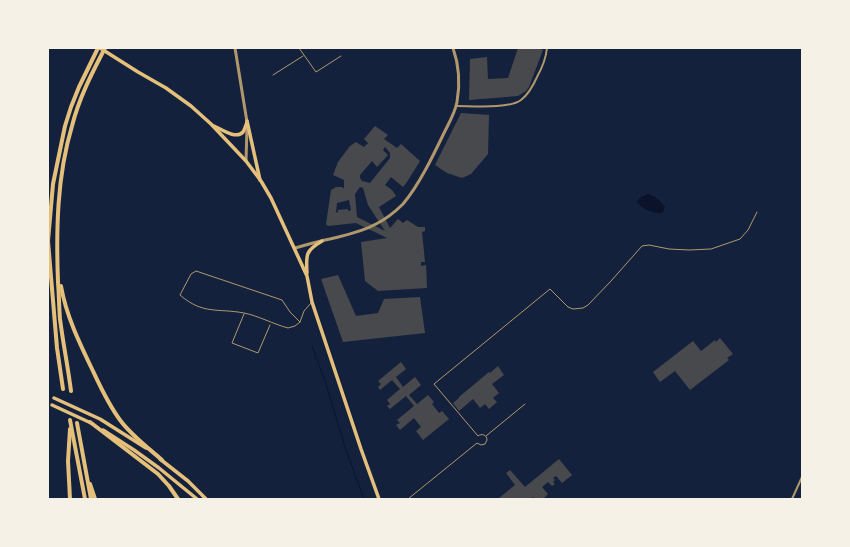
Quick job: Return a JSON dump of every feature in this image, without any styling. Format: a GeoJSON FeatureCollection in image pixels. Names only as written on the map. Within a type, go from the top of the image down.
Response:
{"type":"FeatureCollection","features":[{"type":"Feature","properties":{"kind":"highway"},"geometry":{"type":"LineString","coordinates":[[63,389],[57,348],[48,229],[53,184],[65,126],[85,73],[99,48]]}},
{"type":"Feature","properties":{"kind":"highway"},"geometry":{"type":"LineString","coordinates":[[71,391],[60,317],[57,264],[57,229],[62,175],[68,139],[76,111],[88,80],[105,48]]}},
{"type":"Feature","properties":{"kind":"highway"},"geometry":{"type":"LineString","coordinates":[[48,273],[49,253]]}},
{"type":"Feature","properties":{"kind":"highway"},"geometry":{"type":"LineString","coordinates":[[57,264],[62,291],[71,323],[105,396],[120,421],[136,438],[162,460]]}},
{"type":"Feature","properties":{"kind":"highway"},"geometry":{"type":"LineString","coordinates":[[70,499],[68,461],[70,422],[85,499]]}},
{"type":"Feature","properties":{"kind":"highway"},"geometry":{"type":"LineString","coordinates":[[90,422],[158,474],[178,499]]}},
{"type":"Feature","properties":{"kind":"highway"},"geometry":{"type":"LineString","coordinates":[[77,423],[91,499]]}},
{"type":"Feature","properties":{"kind":"highway"},"geometry":{"type":"LineString","coordinates":[[85,467],[95,499]]}},
{"type":"Feature","properties":{"kind":"main road"},"geometry":{"type":"LineString","coordinates":[[99,48],[166,88],[191,106],[211,124],[246,161],[261,181],[271,198],[307,276]]}},
{"type":"Feature","properties":{"kind":"main road"},"geometry":{"type":"LineString","coordinates":[[211,124],[227,133],[239,134],[243,131],[247,121]]}},
{"type":"Feature","properties":{"kind":"main road"},"geometry":{"type":"LineString","coordinates":[[247,121],[261,181]]}},
{"type":"Feature","properties":{"kind":"main road"},"geometry":{"type":"LineString","coordinates":[[322,241],[310,249],[307,255],[307,276],[312,302],[378,499]]}},
{"type":"Feature","properties":{"kind":"main road"},"geometry":{"type":"LineString","coordinates":[[54,398],[100,419],[142,445],[188,481],[206,499]]}},
{"type":"Feature","properties":{"kind":"main road"},"geometry":{"type":"LineString","coordinates":[[52,405],[90,422],[129,446],[197,499]]}},
{"type":"Feature","properties":{"kind":"street"},"geometry":{"type":"LineString","coordinates":[[235,48],[247,121],[246,161]]}},
{"type":"Feature","properties":{"kind":"street"},"geometry":{"type":"LineString","coordinates":[[295,248],[345,236],[374,225],[388,217],[403,203],[418,181],[456,106],[458,96],[458,78],[457,61],[453,48]]}},
{"type":"Feature","properties":{"kind":"street"},"geometry":{"type":"LineString","coordinates":[[456,106],[504,105],[519,102],[534,84],[545,59],[547,48]]}},
{"type":"Feature","properties":{"kind":"street"},"geometry":{"type":"LineString","coordinates":[[792,499],[802,477]]}},
{"type":"Feature","properties":{"kind":"lane"},"geometry":{"type":"LineString","coordinates":[[299,48],[316,72],[341,56]]}},
{"type":"Feature","properties":{"kind":"lane"},"geometry":{"type":"LineString","coordinates":[[273,75],[304,55]]}},
{"type":"Feature","properties":{"kind":"lane"},"geometry":{"type":"LineString","coordinates":[[486,436],[482,434],[478,436],[434,384],[550,289],[568,307],[573,309],[583,308],[588,305],[611,281],[642,246],[649,245],[670,249],[688,250],[711,249],[740,239],[748,230],[757,212]]}},
{"type":"Feature","properties":{"kind":"lane"},"geometry":{"type":"LineString","coordinates":[[300,322],[290,312],[282,300],[196,271],[191,274],[180,295],[191,304],[204,309],[244,313],[288,328],[295,326],[300,322],[304,311],[312,302]]}},
{"type":"Feature","properties":{"kind":"lane"},"geometry":{"type":"LineString","coordinates":[[244,313],[232,343],[258,353],[270,325]]}},
{"type":"Feature","properties":{"kind":"lane"},"geometry":{"type":"LineString","coordinates":[[486,436],[526,404]]}},
{"type":"Feature","properties":{"kind":"lane"},"geometry":{"type":"LineString","coordinates":[[408,499],[477,443],[481,445],[485,444],[487,440],[486,436]]}},
{"type":"Feature","properties":{"kind":"water"},"geometry":{"type":"Polygon","coordinates":[[[648,194],[656,197],[665,207],[662,213],[655,213],[648,210],[637,202],[640,198],[648,194]]]}},
{"type":"Feature","properties":{"kind":"building"},"geometry":{"type":"Polygon","coordinates":[[[518,48],[539,48],[543,50],[529,87],[526,91],[518,96],[469,100],[470,59],[487,57],[488,79],[508,78],[518,48]]]}},
{"type":"Feature","properties":{"kind":"building"},"geometry":{"type":"Polygon","coordinates":[[[461,113],[489,115],[488,154],[471,174],[462,178],[447,173],[435,165],[461,113]]]}},
{"type":"Feature","properties":{"kind":"building"},"geometry":{"type":"Polygon","coordinates":[[[375,126],[388,135],[384,139],[397,148],[401,144],[420,161],[403,187],[391,177],[385,185],[392,190],[396,196],[379,207],[390,228],[398,219],[403,223],[407,220],[418,227],[425,227],[425,231],[422,232],[425,262],[421,262],[421,266],[426,265],[427,288],[378,291],[365,281],[361,242],[387,238],[356,223],[328,226],[326,224],[331,190],[336,187],[344,188],[344,180],[333,175],[338,162],[350,146],[356,142],[364,147],[368,143],[364,139],[375,126]],[[385,147],[383,150],[388,155],[377,167],[372,161],[360,175],[362,181],[370,183],[390,158],[390,153],[385,147]],[[360,187],[355,194],[357,217],[385,231],[368,205],[363,188],[360,187]],[[349,200],[337,203],[336,213],[338,210],[351,210],[349,200]]]}},
{"type":"Feature","properties":{"kind":"building"},"geometry":{"type":"Polygon","coordinates":[[[338,275],[356,316],[378,313],[384,299],[420,297],[425,333],[343,342],[321,279],[338,275]]]}},
{"type":"Feature","properties":{"kind":"building"},"geometry":{"type":"Polygon","coordinates":[[[720,338],[733,354],[727,358],[729,360],[690,390],[675,371],[660,382],[653,372],[693,341],[701,351],[720,338]]]}},
{"type":"Feature","properties":{"kind":"building"},"geometry":{"type":"Polygon","coordinates":[[[401,362],[406,369],[396,377],[403,387],[415,377],[421,385],[409,395],[417,404],[428,395],[434,402],[432,404],[439,413],[442,411],[449,419],[423,440],[416,431],[421,427],[414,418],[400,430],[396,425],[400,423],[397,420],[414,406],[406,396],[390,409],[387,406],[390,404],[387,400],[400,389],[392,380],[380,390],[378,387],[381,384],[378,381],[401,362]]]}},
{"type":"Feature","properties":{"kind":"building"},"geometry":{"type":"Polygon","coordinates":[[[498,366],[504,375],[492,384],[499,393],[493,398],[497,402],[489,409],[485,404],[480,408],[473,399],[459,411],[453,403],[498,366]]]}},
{"type":"Feature","properties":{"kind":"building"},"geometry":{"type":"Polygon","coordinates":[[[559,459],[572,475],[562,483],[556,476],[553,478],[555,480],[553,482],[555,484],[552,486],[548,482],[542,487],[548,494],[543,499],[535,499],[533,497],[531,499],[498,499],[515,485],[506,473],[510,470],[525,487],[559,459]]]}},
{"type":"Feature","properties":{"kind":"waterway"},"geometry":{"type":"LineString","coordinates":[[312,346],[325,381],[346,450],[364,499]]}}]}
